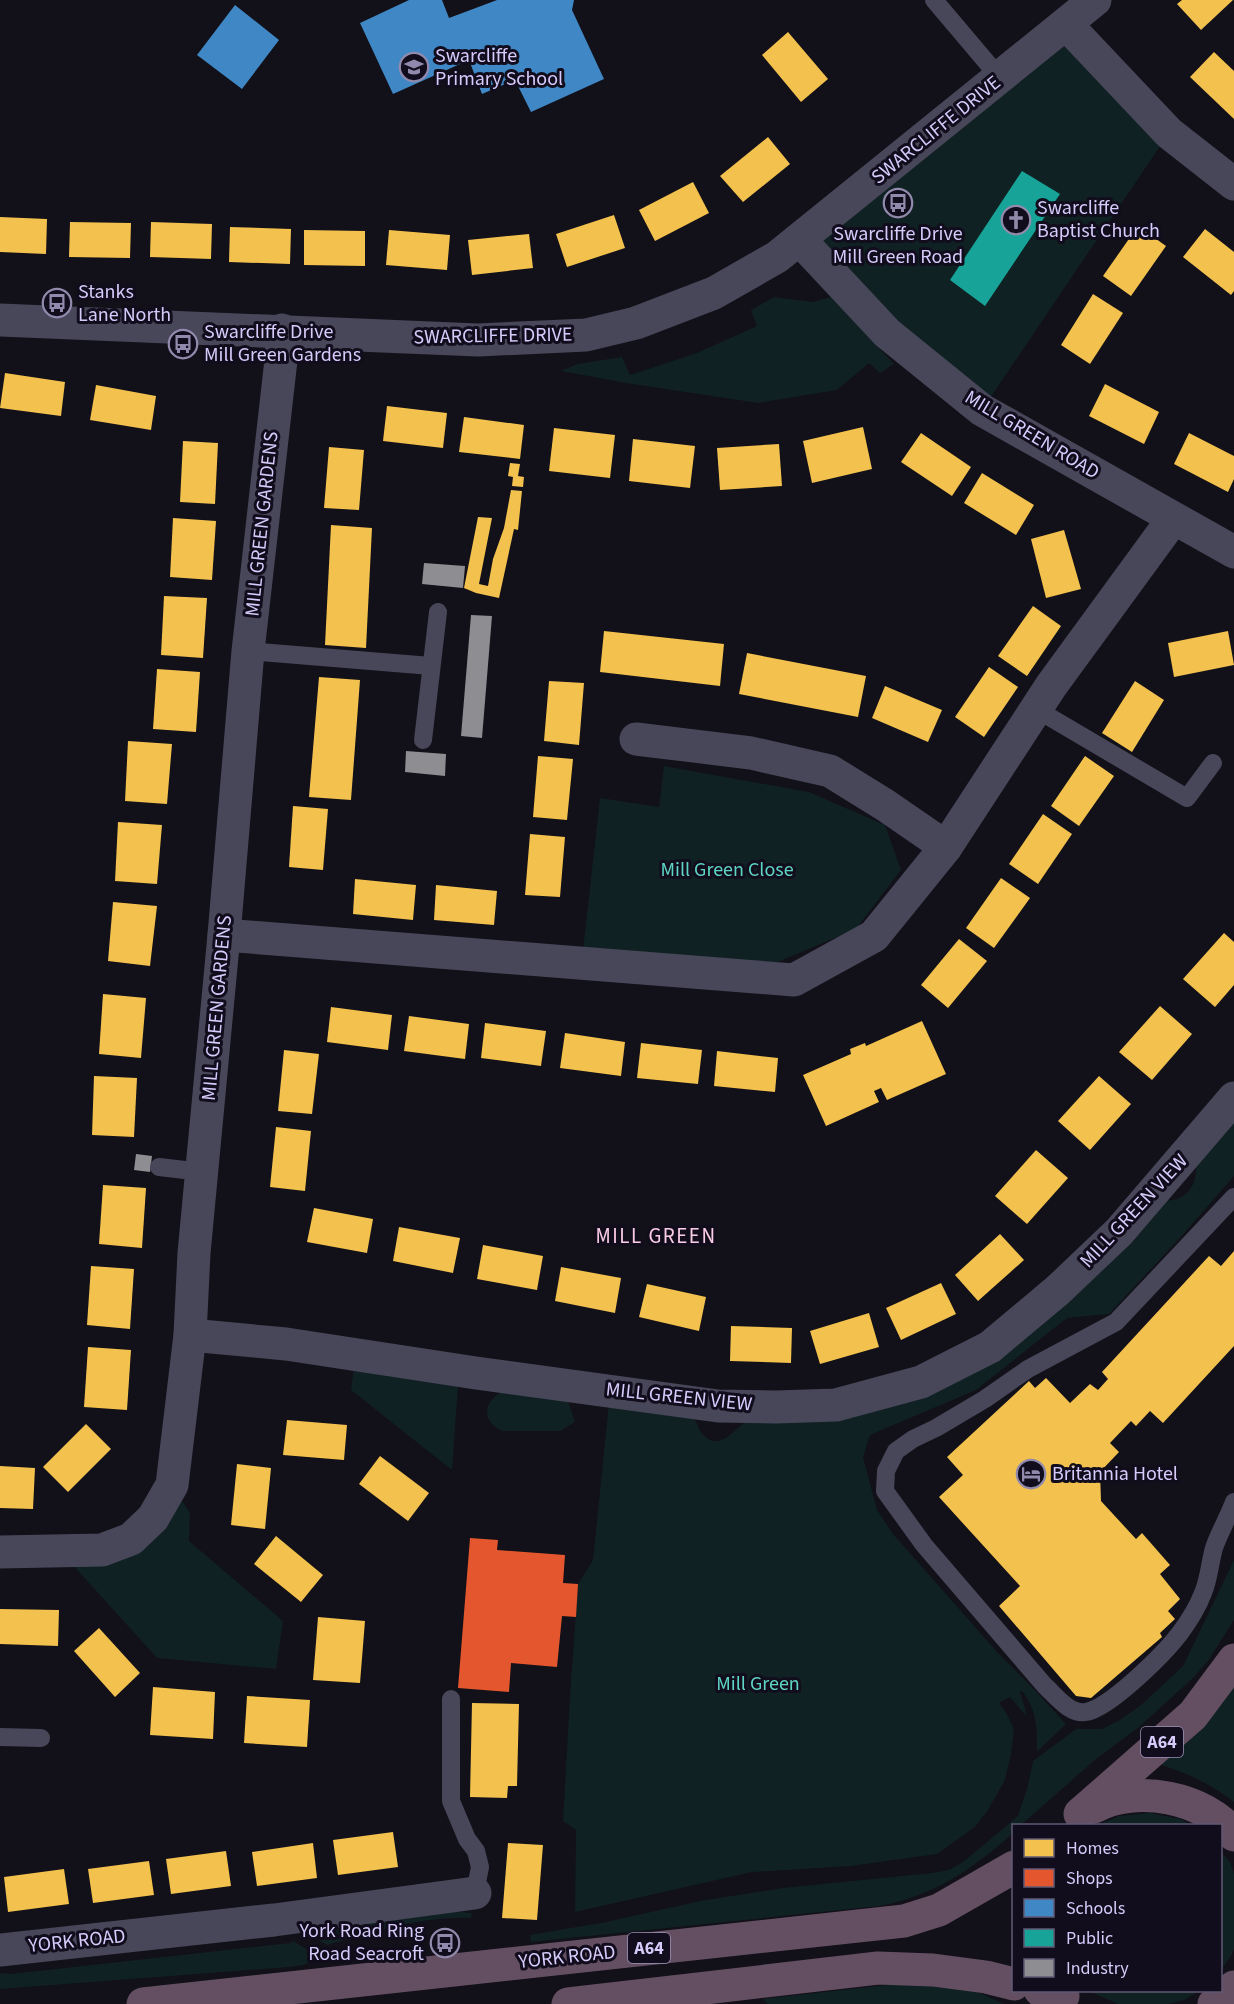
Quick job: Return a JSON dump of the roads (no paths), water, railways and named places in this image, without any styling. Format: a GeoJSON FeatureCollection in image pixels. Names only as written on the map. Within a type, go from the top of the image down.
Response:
{"type":"FeatureCollection","features":[{"type":"Feature","properties":{"kind":"highway","name":"A64"},"geometry":{"type":"LineString","coordinates":[[1075,1820],[1193,1715],[1234,1660]]}},
{"type":"Feature","properties":{"kind":"highway","name":"A64"},"geometry":{"type":"LineString","coordinates":[[1075,1820],[1100,1804],[1137,1795],[1162,1796],[1196,1806],[1219,1821],[1234,1835]]}},
{"type":"Feature","properties":{"kind":"highway","name":"YORK ROAD"},"geometry":{"type":"LineString","coordinates":[[143,2004],[904,1921],[939,1910],[1012,1868]]}},
{"type":"Feature","properties":{"kind":"highway","name":"A64"},"geometry":{"type":"LineString","coordinates":[[568,2004],[878,1968],[933,1970],[986,1977],[1012,1984]]}},
{"type":"Feature","properties":{"kind":"highway"},"geometry":{"type":"LineString","coordinates":[[1214,2004],[1234,1987]]}},
{"type":"Feature","properties":{"kind":"street","name":"SWARCLIFFE DRIVE"},"geometry":{"type":"LineString","coordinates":[[0,320],[478,340],[586,335],[636,323],[714,293],[800,240],[1095,0]]}},
{"type":"Feature","properties":{"kind":"street"},"geometry":{"type":"LineString","coordinates":[[1066,24],[1169,133],[1234,184]]}},
{"type":"Feature","properties":{"kind":"street","name":"MILL GREEN ROAD"},"geometry":{"type":"LineString","coordinates":[[800,240],[887,333],[982,410],[1234,552]]}},
{"type":"Feature","properties":{"kind":"street","name":"MILL GREEN GARDENS"},"geometry":{"type":"LineString","coordinates":[[0,1552],[102,1550],[131,1539],[153,1518],[172,1485],[190,1335],[202,1172],[225,934],[248,651],[282,330]]}},
{"type":"Feature","properties":{"kind":"street"},"geometry":{"type":"LineString","coordinates":[[225,934],[794,980],[874,936],[946,847],[1036,709],[1173,519]]}},
{"type":"Feature","properties":{"kind":"street"},"geometry":{"type":"LineString","coordinates":[[636,739],[751,753],[830,771],[946,847]]}},
{"type":"Feature","properties":{"kind":"street","name":"MILL GREEN VIEW"},"geometry":{"type":"LineString","coordinates":[[190,1335],[286,1344],[718,1406],[836,1405],[921,1382],[990,1347],[1058,1290],[1119,1232],[1234,1098]]}},
{"type":"Feature","properties":{"kind":"street","name":"YORK ROAD"},"geometry":{"type":"LineString","coordinates":[[0,1950],[274,1920],[476,1893]]}},
{"type":"Feature","properties":{"kind":"lane"},"geometry":{"type":"LineString","coordinates":[[934,0],[1000,78]]}},
{"type":"Feature","properties":{"kind":"lane"},"geometry":{"type":"LineString","coordinates":[[423,740],[438,612]]}},
{"type":"Feature","properties":{"kind":"lane"},"geometry":{"type":"LineString","coordinates":[[248,651],[431,666]]}},
{"type":"Feature","properties":{"kind":"lane"},"geometry":{"type":"LineString","coordinates":[[1036,709],[1187,798],[1213,763]]}},
{"type":"Feature","properties":{"kind":"lane"},"geometry":{"type":"LineString","coordinates":[[159,1167],[202,1172]]}},
{"type":"Feature","properties":{"kind":"lane"},"geometry":{"type":"LineString","coordinates":[[1234,1197],[1116,1322],[1028,1369],[975,1405],[913,1439],[896,1451],[886,1471],[885,1491],[924,1545],[1045,1686],[1066,1707],[1085,1713],[1102,1706],[1121,1691],[1163,1653],[1181,1631],[1204,1592],[1215,1546],[1234,1502]]}},
{"type":"Feature","properties":{"kind":"lane"},"geometry":{"type":"LineString","coordinates":[[451,1699],[451,1801],[466,1839],[476,1851],[480,1867],[476,1893]]}},
{"type":"Feature","properties":{"kind":"lane"},"geometry":{"type":"LineString","coordinates":[[0,1737],[41,1738]]}},
{"type":"Feature","properties":{"kind":"place","name":"Swarcliffe Primary School"},"geometry":{"type":"Point","coordinates":[414,67]}},
{"type":"Feature","properties":{"kind":"place","name":"Swarcliffe Drive Mill Green Road"},"geometry":{"type":"Point","coordinates":[898,203]}},
{"type":"Feature","properties":{"kind":"place","name":"Swarcliffe Baptist Church"},"geometry":{"type":"Point","coordinates":[1016,220]}},
{"type":"Feature","properties":{"kind":"place","name":"Stanks Lane North"},"geometry":{"type":"Point","coordinates":[57,303]}},
{"type":"Feature","properties":{"kind":"place","name":"Swarcliffe Drive Mill Green Gardens"},"geometry":{"type":"Point","coordinates":[183,344]}},
{"type":"Feature","properties":{"kind":"place","name":"Britannia Hotel"},"geometry":{"type":"Point","coordinates":[1031,1474]}},
{"type":"Feature","properties":{"kind":"place","name":"York Road Ring Road Seacroft"},"geometry":{"type":"Point","coordinates":[445,1943]}},
{"type":"Feature","properties":{"kind":"district","name":"MILL GREEN"},"geometry":{"type":"Point","coordinates":[656,1236]}},
{"type":"Feature","properties":{"kind":"park label","name":"Mill Green Close"},"geometry":{"type":"Point","coordinates":[727,870]}},
{"type":"Feature","properties":{"kind":"park label","name":"Mill Green"},"geometry":{"type":"Point","coordinates":[758,1684]}}]}
